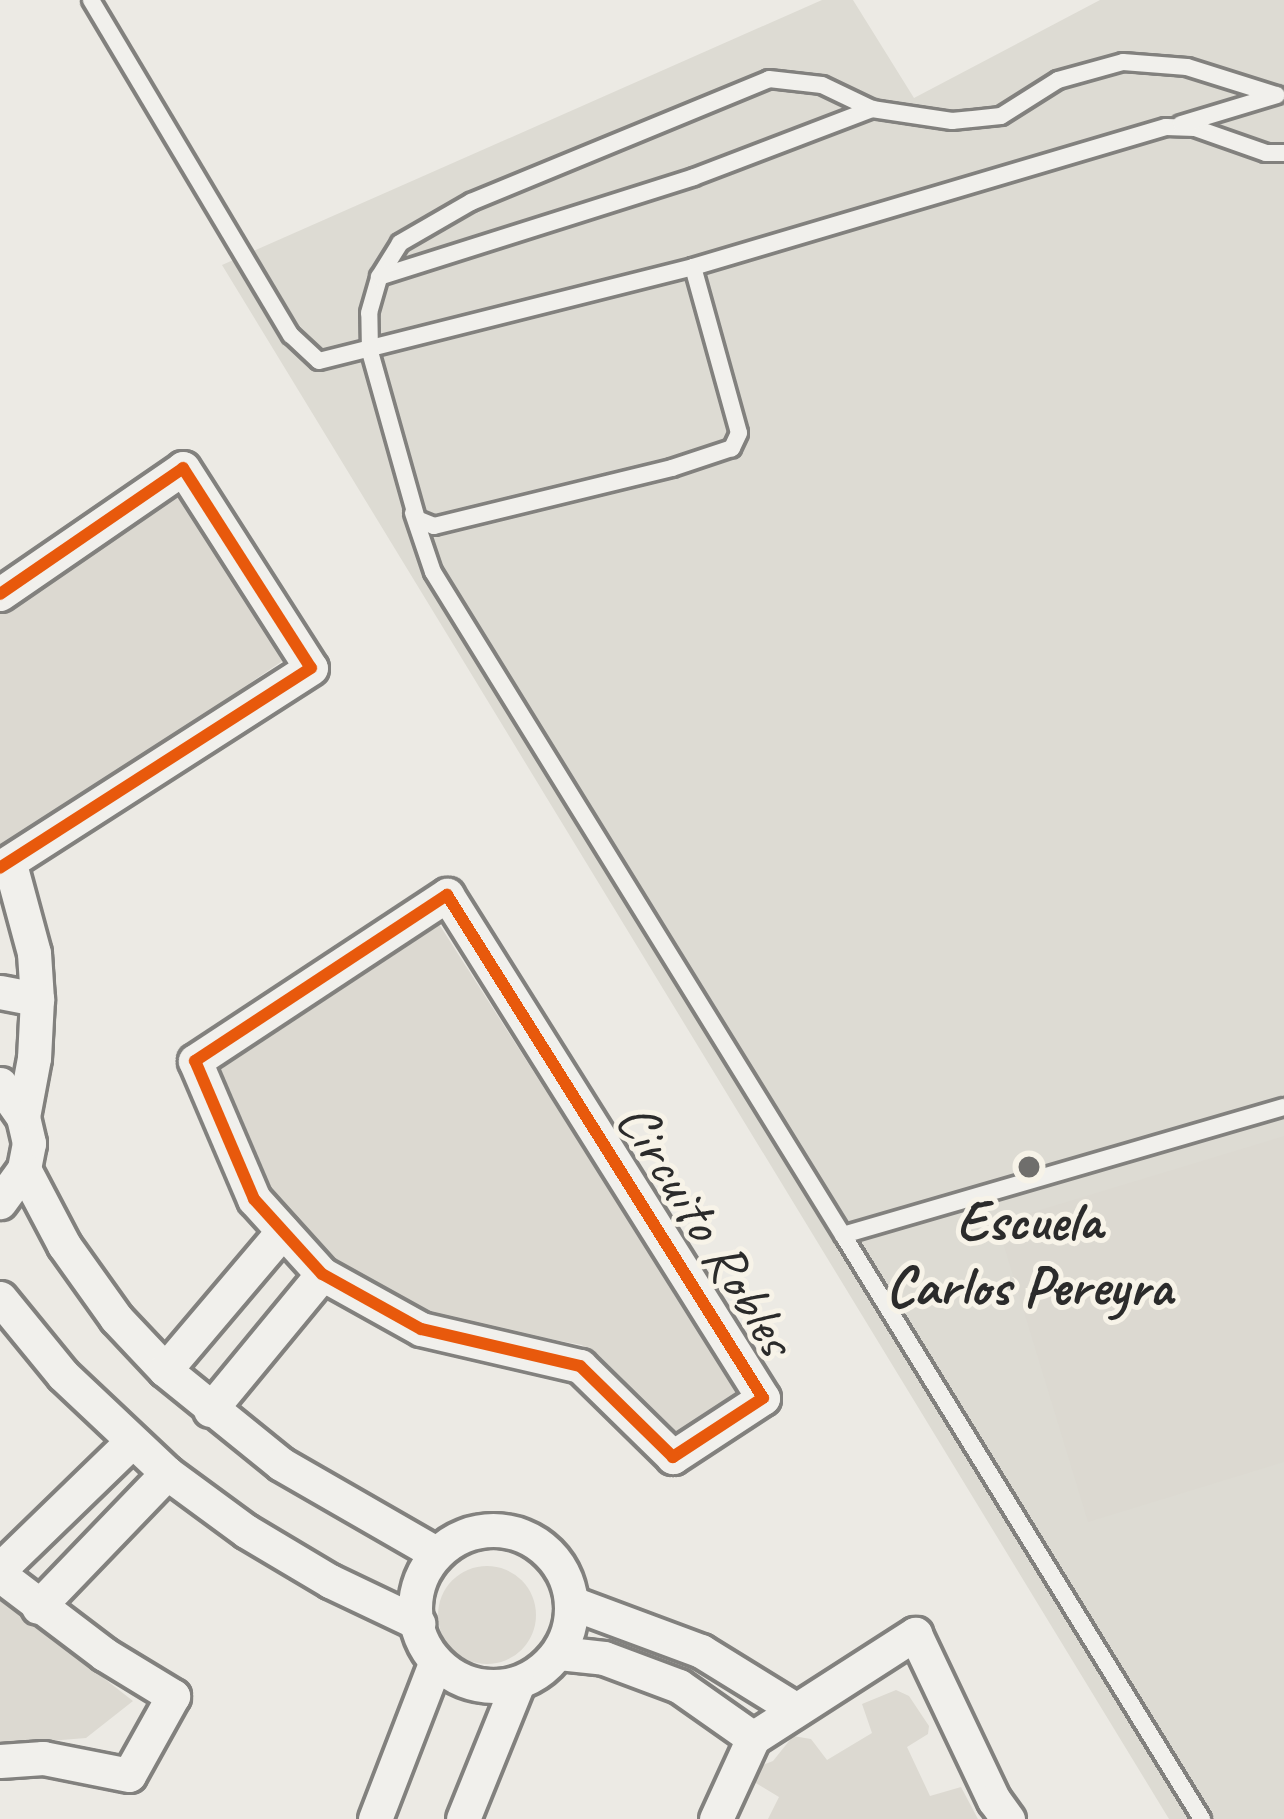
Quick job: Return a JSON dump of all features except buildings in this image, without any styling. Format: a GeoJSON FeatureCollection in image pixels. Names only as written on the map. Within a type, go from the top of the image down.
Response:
{"type":"FeatureCollection","features":[{"type":"Feature","properties":{"kind":"street"},"geometry":{"type":"LineString","coordinates":[[0,594],[183,468],[311,668],[5,866],[29,931],[38,999],[23,1117],[29,1143],[24,1169],[0,1202]]}},
{"type":"Feature","properties":{"kind":"street","name":"Circuito Robles"},"geometry":{"type":"LineString","coordinates":[[447,895],[763,1398],[673,1457],[580,1366],[421,1328],[322,1274],[283,1232],[254,1199],[195,1061],[447,895]]}},
{"type":"Feature","properties":{"kind":"street"},"geometry":{"type":"LineString","coordinates":[[0,992],[38,999]]}},
{"type":"Feature","properties":{"kind":"street"},"geometry":{"type":"LineString","coordinates":[[0,1084],[23,1117]]}},
{"type":"Feature","properties":{"kind":"street"},"geometry":{"type":"LineString","coordinates":[[24,1169],[64,1245],[116,1318],[165,1370],[210,1410],[334,1498],[436,1553]]}},
{"type":"Feature","properties":{"kind":"street"},"geometry":{"type":"LineString","coordinates":[[165,1370],[283,1232]]}},
{"type":"Feature","properties":{"kind":"street"},"geometry":{"type":"LineString","coordinates":[[210,1410],[322,1274]]}},
{"type":"Feature","properties":{"kind":"street"},"geometry":{"type":"LineString","coordinates":[[0,1298],[63,1375],[167,1473],[262,1541],[418,1623]]}},
{"type":"Feature","properties":{"kind":"street"},"geometry":{"type":"LineString","coordinates":[[0,1761],[43,1758],[130,1774],[173,1696],[38,1607],[0,1572],[131,1442]]}},
{"type":"Feature","properties":{"kind":"street"},"geometry":{"type":"LineString","coordinates":[[38,1607],[167,1473]]}},
{"type":"Feature","properties":{"kind":"street"},"geometry":{"type":"LineString","coordinates":[[380,1818],[434,1666],[418,1623],[418,1588],[436,1553],[482,1529],[520,1534],[553,1556],[572,1604],[559,1653],[518,1683],[463,1819]]}},
{"type":"Feature","properties":{"kind":"street"},"geometry":{"type":"LineString","coordinates":[[572,1604],[701,1652],[795,1709]]}},
{"type":"Feature","properties":{"kind":"street"},"geometry":{"type":"LineString","coordinates":[[716,1819],[753,1738],[915,1634],[994,1800],[1008,1819]]}},
{"type":"Feature","properties":{"kind":"street"},"geometry":{"type":"LineString","coordinates":[[679,1686],[701,1652]]}},
{"type":"Feature","properties":{"kind":"street"},"geometry":{"type":"LineString","coordinates":[[559,1653],[604,1658],[679,1686],[753,1738]]}},
{"type":"Feature","properties":{"kind":"street"},"geometry":{"type":"LineString","coordinates":[[434,1666],[467,1682],[518,1683]]}},
{"type":"Feature","properties":{"kind":"lane"},"geometry":{"type":"LineString","coordinates":[[91,0],[299,345],[319,362],[693,267],[1280,94]]}},
{"type":"Feature","properties":{"kind":"lane"},"geometry":{"type":"LineString","coordinates":[[1202,1819],[433,572],[412,512],[370,352],[369,313],[379,277],[400,243],[430,224],[735,89],[769,79],[799,80],[872,109],[984,122],[1019,107],[1058,80],[1123,62],[1209,72],[1280,94]]}},
{"type":"Feature","properties":{"kind":"lane"},"geometry":{"type":"LineString","coordinates":[[379,277],[716,170],[872,109]]}},
{"type":"Feature","properties":{"kind":"lane"},"geometry":{"type":"LineString","coordinates":[[1180,124],[1284,153]]}},
{"type":"Feature","properties":{"kind":"lane"},"geometry":{"type":"LineString","coordinates":[[412,512],[434,526],[672,468],[732,448],[739,433],[693,267]]}},
{"type":"Feature","properties":{"kind":"lane"},"geometry":{"type":"LineString","coordinates":[[843,1235],[1284,1107]]}},
{"type":"Feature","properties":{"kind":"shaded area","name":"Escuela Carlos Pereyra"},"geometry":{"type":"Polygon","coordinates":[[[822,0],[853,0],[914,98],[1100,0],[1284,0],[1284,1819],[1169,1819],[222,265],[822,0]]]}},
{"type":"Feature","properties":{"kind":"shaded area"},"geometry":{"type":"Polygon","coordinates":[[[182,488],[284,660],[13,844],[0,845],[0,612],[182,488]]]}},
{"type":"Feature","properties":{"kind":"shaded area"},"geometry":{"type":"Polygon","coordinates":[[[439,924],[741,1396],[678,1439],[582,1345],[426,1316],[332,1264],[269,1193],[219,1066],[439,924]]]}},
{"type":"Feature","properties":{"kind":"shaded area"},"geometry":{"type":"Polygon","coordinates":[[[1284,1136],[1284,1462],[1088,1522],[997,1223],[1284,1136]]]}},
{"type":"Feature","properties":{"kind":"shaded area"},"geometry":{"type":"Polygon","coordinates":[[[487,1566],[506,1570],[521,1581],[532,1596],[536,1615],[532,1634],[521,1649],[506,1660],[487,1664],[468,1660],[453,1649],[442,1634],[438,1615],[442,1596],[453,1581],[468,1570],[487,1566]]]}},
{"type":"Feature","properties":{"kind":"shaded area"},"geometry":{"type":"Polygon","coordinates":[[[0,1594],[133,1701],[86,1738],[0,1745],[0,1594]]]}},
{"type":"Feature","properties":{"kind":"shaded area"},"geometry":{"type":"Polygon","coordinates":[[[896,1690],[909,1696],[929,1726],[928,1734],[907,1747],[930,1796],[961,1787],[978,1819],[768,1819],[779,1797],[751,1780],[760,1766],[773,1761],[793,1736],[811,1739],[827,1760],[872,1733],[862,1704],[896,1690]]]}},
{"type":"Feature","properties":{"kind":"cycle path"},"geometry":{"type":"LineString","coordinates":[[0,594],[183,468],[311,668],[0,868]]}},
{"type":"Feature","properties":{"kind":"cycle path"},"geometry":{"type":"LineString","coordinates":[[447,895],[763,1398],[673,1457],[580,1366],[421,1329],[322,1274],[254,1199],[195,1061],[447,895]]}},
{"type":"Feature","properties":{"kind":"place","name":"Escuela Carlos Pereyra"},"geometry":{"type":"Point","coordinates":[1029,1167]}}]}
